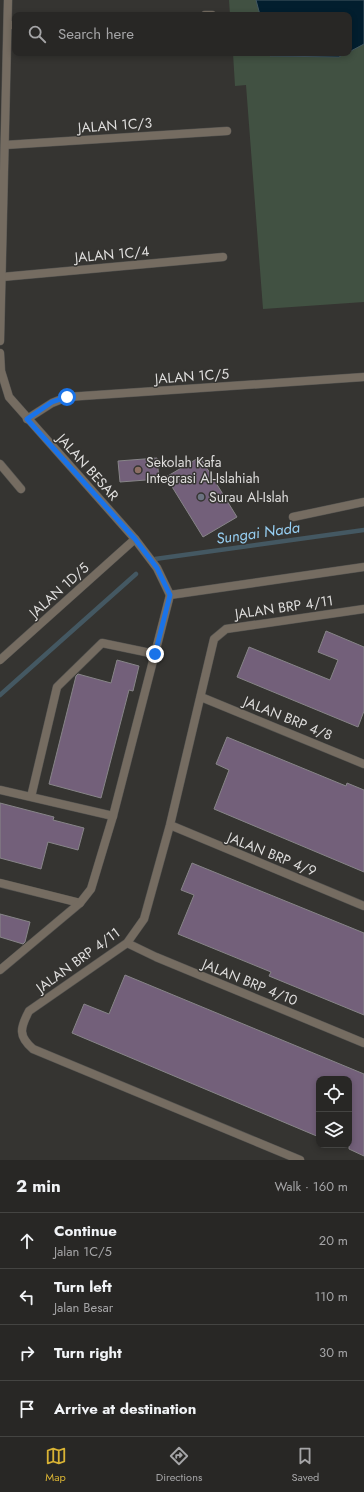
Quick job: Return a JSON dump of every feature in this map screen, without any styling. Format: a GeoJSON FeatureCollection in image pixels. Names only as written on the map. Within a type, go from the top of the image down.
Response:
{"type":"FeatureCollection","features":[{"type":"Feature","properties":{"kind":"street"},"geometry":{"type":"LineString","coordinates":[[0,341],[5,145],[12,25],[8,0]]}},
{"type":"Feature","properties":{"kind":"street","name":"JALAN 1C/3"},"geometry":{"type":"LineString","coordinates":[[5,145],[227,131]]}},
{"type":"Feature","properties":{"kind":"street","name":"JALAN 1C/4"},"geometry":{"type":"LineString","coordinates":[[2,277],[223,257]]}},
{"type":"Feature","properties":{"kind":"street","name":"JALAN BESAR"},"geometry":{"type":"LineString","coordinates":[[0,352],[1,370],[8,397],[135,539],[157,568],[170,595]]}},
{"type":"Feature","properties":{"kind":"street","name":"JALAN 1C/5"},"geometry":{"type":"LineString","coordinates":[[27,419],[52,402],[67,397],[364,377]]}},
{"type":"Feature","properties":{"kind":"street"},"geometry":{"type":"LineString","coordinates":[[0,464],[21,489]]}},
{"type":"Feature","properties":{"kind":"street"},"geometry":{"type":"LineString","coordinates":[[293,517],[364,502]]}},
{"type":"Feature","properties":{"kind":"street","name":"JALAN 1D/5"},"geometry":{"type":"LineString","coordinates":[[0,660],[135,539]]}},
{"type":"Feature","properties":{"kind":"street"},"geometry":{"type":"LineString","coordinates":[[0,970],[80,903],[91,888],[113,816],[170,595],[364,567]]}},
{"type":"Feature","properties":{"kind":"street","name":"JALAN BRP 4/11"},"geometry":{"type":"LineString","coordinates":[[300,1160],[33,1049],[25,1042],[21,1033],[23,1022],[29,1011],[127,943],[144,919],[170,825],[214,639],[226,628],[364,609]]}},
{"type":"Feature","properties":{"kind":"street"},"geometry":{"type":"LineString","coordinates":[[31,797],[57,687],[102,644],[155,654]]}},
{"type":"Feature","properties":{"kind":"street","name":"JALAN BRP 4/8"},"geometry":{"type":"LineString","coordinates":[[201,697],[364,764]]}},
{"type":"Feature","properties":{"kind":"street"},"geometry":{"type":"LineString","coordinates":[[0,790],[113,816]]}},
{"type":"Feature","properties":{"kind":"street","name":"JALAN BRP 4/9"},"geometry":{"type":"LineString","coordinates":[[170,825],[364,906]]}},
{"type":"Feature","properties":{"kind":"street"},"geometry":{"type":"LineString","coordinates":[[0,883],[80,903]]}},
{"type":"Feature","properties":{"kind":"street","name":"JALAN BRP 4/10"},"geometry":{"type":"LineString","coordinates":[[127,943],[156,957],[364,1043]]}},
{"type":"Feature","properties":{"kind":"green space"},"geometry":{"type":"Polygon","coordinates":[[[229,0],[364,0],[364,302],[263,309],[246,85],[235,86],[233,56],[352,56],[352,12],[230,12],[229,0]]]}},
{"type":"Feature","properties":{"kind":"water"},"geometry":{"type":"Polygon","coordinates":[[[256,0],[364,0],[364,44],[352,50],[352,12],[259,12],[256,0]]]}},
{"type":"Feature","properties":{"kind":"water"},"geometry":{"type":"Polygon","coordinates":[[[270,56],[341,56],[339,57],[270,56]]]}},
{"type":"Feature","properties":{"kind":"building","name":"Surau Al-Islah"},"geometry":{"type":"Polygon","coordinates":[[[200,457],[237,517],[203,537],[166,477],[200,457]]]}},
{"type":"Feature","properties":{"kind":"building","name":"Sekolah Kafa Integrasi Al-Islahiah"},"geometry":{"type":"Polygon","coordinates":[[[157,458],[159,479],[120,482],[118,461],[157,458]]]}},
{"type":"Feature","properties":{"kind":"building"},"geometry":{"type":"Polygon","coordinates":[[[326,631],[364,647],[364,711],[358,727],[237,677],[249,647],[330,680],[338,660],[318,652],[326,631]]]}},
{"type":"Feature","properties":{"kind":"building"},"geometry":{"type":"Polygon","coordinates":[[[117,660],[139,666],[133,691],[129,690],[101,798],[49,784],[76,676],[78,674],[111,683],[117,660]]]}},
{"type":"Feature","properties":{"kind":"building"},"geometry":{"type":"Polygon","coordinates":[[[227,737],[346,786],[347,783],[364,790],[364,872],[214,809],[229,770],[216,764],[227,737]]]}},
{"type":"Feature","properties":{"kind":"building"},"geometry":{"type":"Polygon","coordinates":[[[0,803],[54,817],[53,820],[84,828],[78,850],[48,842],[41,869],[0,858],[0,803]]]}},
{"type":"Feature","properties":{"kind":"building"},"geometry":{"type":"Polygon","coordinates":[[[192,863],[364,933],[364,1015],[269,976],[271,972],[178,934],[194,895],[181,890],[192,863]]]}},
{"type":"Feature","properties":{"kind":"building"},"geometry":{"type":"Polygon","coordinates":[[[0,914],[30,922],[25,942],[23,944],[0,937],[0,914]]]}},
{"type":"Feature","properties":{"kind":"building"},"geometry":{"type":"Polygon","coordinates":[[[125,975],[364,1074],[364,1156],[349,1149],[352,1148],[352,1076],[316,1076],[316,1136],[72,1033],[84,1004],[109,1014],[125,975]]]}},
{"type":"Feature","properties":{"kind":"waterway","name":"Sungai Nada"},"geometry":{"type":"LineString","coordinates":[[155,559],[364,530]]}},
{"type":"Feature","properties":{"kind":"waterway","name":"Sungai Nada"},"geometry":{"type":"LineString","coordinates":[[0,695],[136,574]]}},
{"type":"Feature","properties":{"kind":"place","name":"Sekolah Kafa Integrasi Al-Islahiah"},"geometry":{"type":"Point","coordinates":[138,470]}},
{"type":"Feature","properties":{"kind":"place","name":"Surau Al-Islah"},"geometry":{"type":"Point","coordinates":[201,497]}},
{"type":"Feature","properties":{"kind":"route"},"geometry":{"type":"LineString","coordinates":[[67,397],[52,402],[27,419],[135,539],[157,568],[170,595],[155,654]]}}]}
